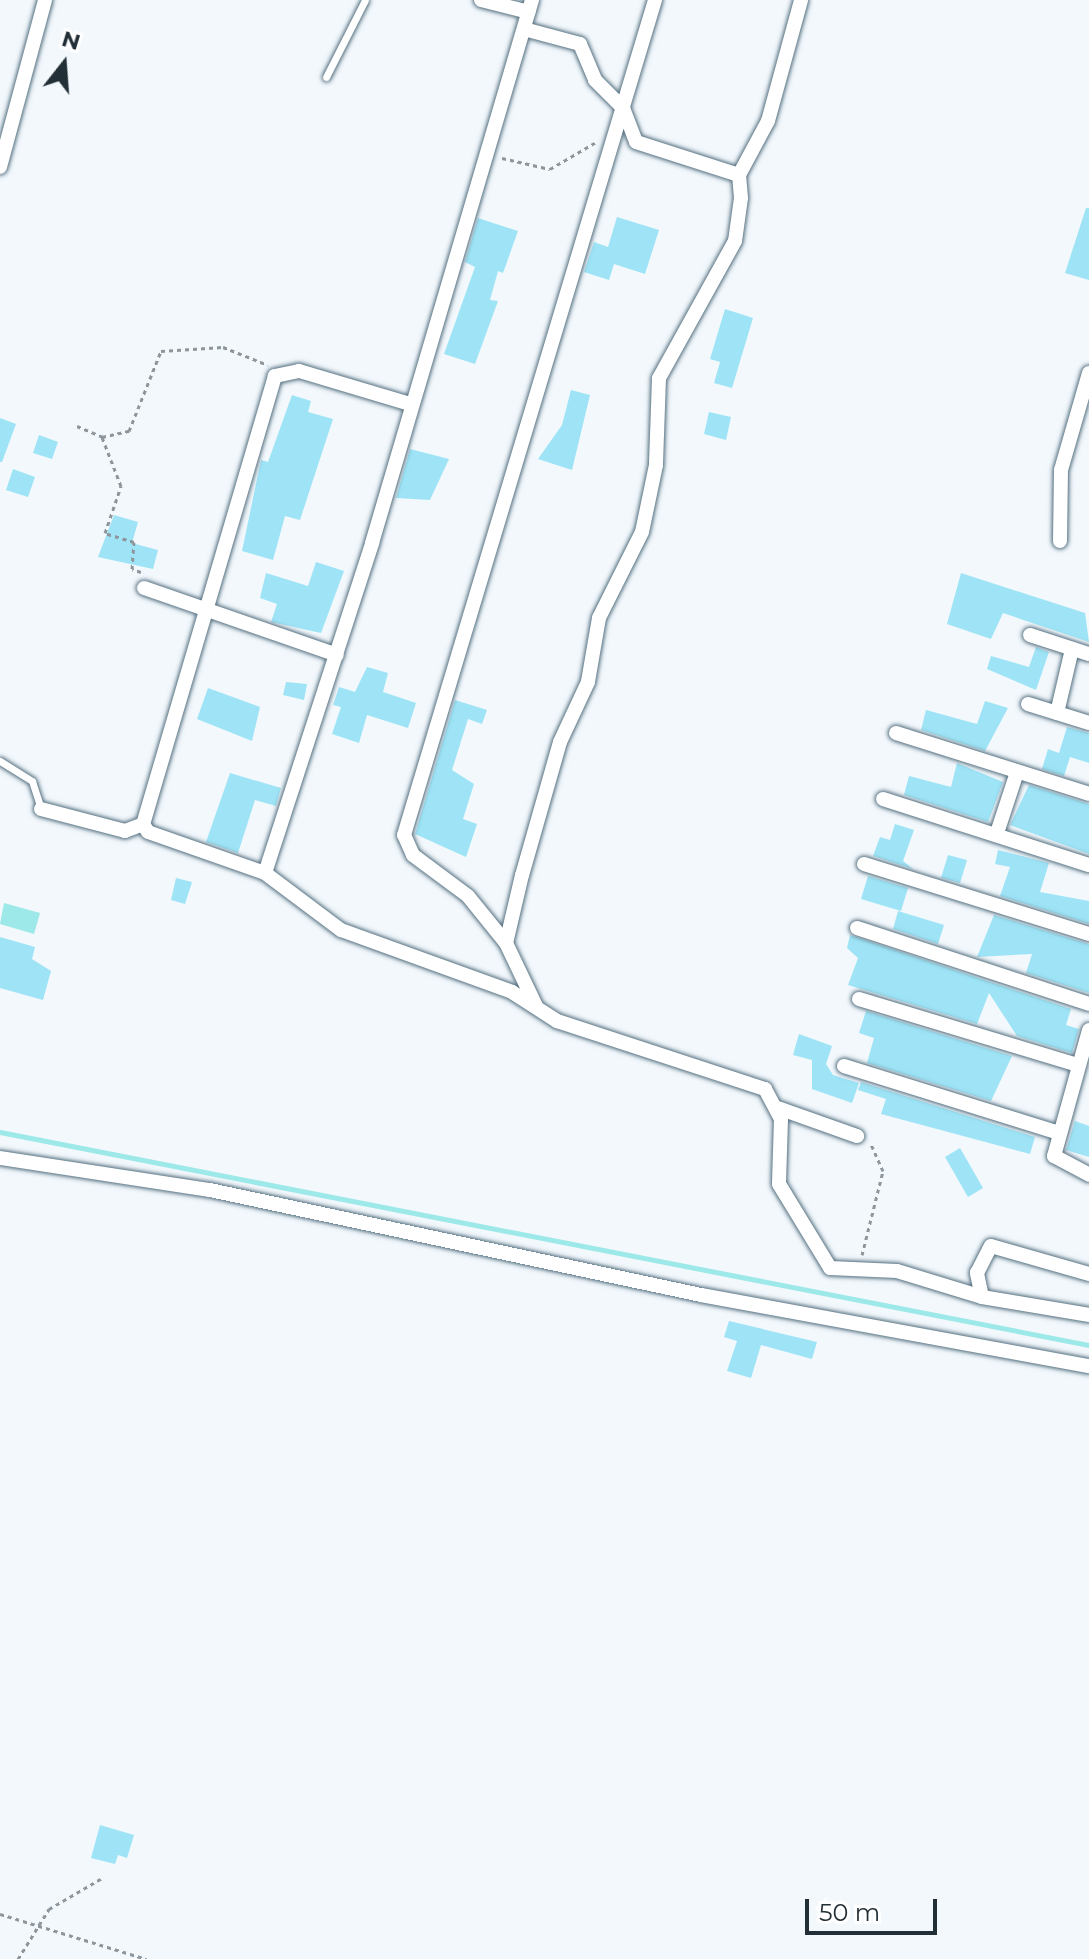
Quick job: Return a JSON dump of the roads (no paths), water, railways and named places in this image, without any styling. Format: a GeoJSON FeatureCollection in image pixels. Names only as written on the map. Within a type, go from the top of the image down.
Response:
{"type":"FeatureCollection","features":[{"type":"Feature","properties":{"kind":"street"},"geometry":{"type":"LineString","coordinates":[[0,167],[45,0]]}},
{"type":"Feature","properties":{"kind":"street"},"geometry":{"type":"LineString","coordinates":[[265,873],[337,655],[410,404],[491,154],[530,6],[481,0]]}},
{"type":"Feature","properties":{"kind":"street"},"geometry":{"type":"LineString","coordinates":[[536,1006],[506,943],[468,896],[413,855],[404,835],[655,0]]}},
{"type":"Feature","properties":{"kind":"street"},"geometry":{"type":"LineString","coordinates":[[506,943],[560,742],[588,682],[599,618],[642,532],[656,465],[659,378],[735,241],[739,175],[768,121],[801,0]]}},
{"type":"Feature","properties":{"kind":"street"},"geometry":{"type":"LineString","coordinates":[[524,29],[580,44],[595,80],[623,108],[636,142],[739,175]]}},
{"type":"Feature","properties":{"kind":"street"},"geometry":{"type":"LineString","coordinates":[[143,824],[272,382],[281,371],[410,404]]}},
{"type":"Feature","properties":{"kind":"street"},"geometry":{"type":"LineString","coordinates":[[1060,541],[1061,470],[1089,373]]}},
{"type":"Feature","properties":{"kind":"street"},"geometry":{"type":"LineString","coordinates":[[148,589],[204,613],[337,655]]}},
{"type":"Feature","properties":{"kind":"street"},"geometry":{"type":"LineString","coordinates":[[1030,635],[1089,654]]}},
{"type":"Feature","properties":{"kind":"street"},"geometry":{"type":"LineString","coordinates":[[1057,713],[1072,649]]}},
{"type":"Feature","properties":{"kind":"street"},"geometry":{"type":"LineString","coordinates":[[1028,704],[1089,723]]}},
{"type":"Feature","properties":{"kind":"street"},"geometry":{"type":"LineString","coordinates":[[896,733],[1089,794]]}},
{"type":"Feature","properties":{"kind":"street"},"geometry":{"type":"LineString","coordinates":[[997,833],[1017,772]]}},
{"type":"Feature","properties":{"kind":"street"},"geometry":{"type":"LineString","coordinates":[[883,799],[997,833],[1089,865]]}},
{"type":"Feature","properties":{"kind":"street"},"geometry":{"type":"LineString","coordinates":[[41,809],[125,831],[143,824]]}},
{"type":"Feature","properties":{"kind":"street"},"geometry":{"type":"LineString","coordinates":[[143,824],[157,840],[265,873],[341,930],[536,1006],[578,1028],[750,1080],[778,1108],[857,1136]]}},
{"type":"Feature","properties":{"kind":"street"},"geometry":{"type":"LineString","coordinates":[[864,864],[1089,934]]}},
{"type":"Feature","properties":{"kind":"street"},"geometry":{"type":"LineString","coordinates":[[857,928],[1089,1004]]}},
{"type":"Feature","properties":{"kind":"street"},"geometry":{"type":"LineString","coordinates":[[859,999],[1077,1065]]}},
{"type":"Feature","properties":{"kind":"street"},"geometry":{"type":"LineString","coordinates":[[1089,1030],[1056,1132],[1057,1163],[1089,1175]]}},
{"type":"Feature","properties":{"kind":"street"},"geometry":{"type":"LineString","coordinates":[[844,1066],[1056,1132]]}},
{"type":"Feature","properties":{"kind":"street"},"geometry":{"type":"LineString","coordinates":[[778,1108],[777,1165],[789,1209],[830,1268],[912,1274],[982,1297],[1089,1315]]}},
{"type":"Feature","properties":{"kind":"street"},"geometry":{"type":"LineString","coordinates":[[0,1158],[210,1190],[701,1295],[1089,1366]]}},
{"type":"Feature","properties":{"kind":"street"},"geometry":{"type":"LineString","coordinates":[[982,1297],[977,1273],[991,1246],[1089,1274]]}},
{"type":"Feature","properties":{"kind":"lane"},"geometry":{"type":"LineString","coordinates":[[326,77],[365,0]]}},
{"type":"Feature","properties":{"kind":"lane"},"geometry":{"type":"LineString","coordinates":[[0,761],[32,781],[41,809]]}},
{"type":"Feature","properties":{"kind":"water"},"geometry":{"type":"Polygon","coordinates":[[[4,903],[40,913],[34,934],[0,924],[4,903]]]}},
{"type":"Feature","properties":{"kind":"waterway"},"geometry":{"type":"LineString","coordinates":[[0,1132],[1089,1345]]}}]}
